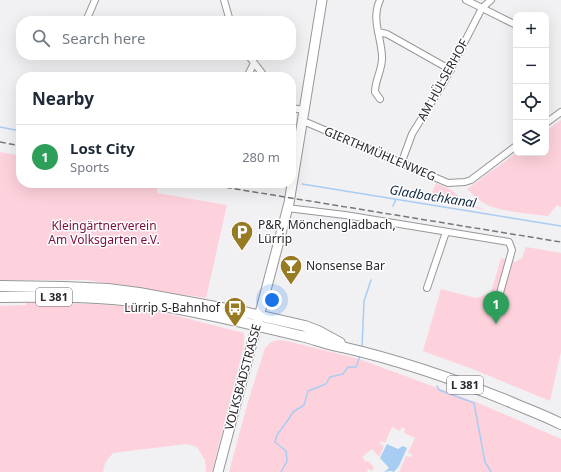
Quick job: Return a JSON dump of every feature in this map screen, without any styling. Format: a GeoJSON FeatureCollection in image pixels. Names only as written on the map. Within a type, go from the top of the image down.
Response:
{"type":"FeatureCollection","features":[{"type":"Feature","properties":{"kind":"main road","name":"VOLKSBADSTRASSE"},"geometry":{"type":"LineString","coordinates":[[296,159],[322,0]]}},
{"type":"Feature","properties":{"kind":"main road","name":"VOLKSBADSTRASSE"},"geometry":{"type":"LineString","coordinates":[[218,472],[288,208],[291,188]]}},
{"type":"Feature","properties":{"kind":"main road","name":"L 381"},"geometry":{"type":"LineString","coordinates":[[0,286],[108,289],[139,293],[258,320],[304,336],[426,370],[483,391],[561,424]]}},
{"type":"Feature","properties":{"kind":"main road","name":"L 381"},"geometry":{"type":"LineString","coordinates":[[0,297],[108,299],[139,302],[258,320]]}},
{"type":"Feature","properties":{"kind":"street"},"geometry":{"type":"LineString","coordinates":[[88,16],[96,0]]}},
{"type":"Feature","properties":{"kind":"street"},"geometry":{"type":"LineString","coordinates":[[224,0],[229,16]]}},
{"type":"Feature","properties":{"kind":"street"},"geometry":{"type":"LineString","coordinates":[[380,0],[376,17],[382,56],[381,68],[375,84],[375,92],[380,98]]}},
{"type":"Feature","properties":{"kind":"street"},"geometry":{"type":"LineString","coordinates":[[466,0],[513,24]]}},
{"type":"Feature","properties":{"kind":"street","name":"AM HÜLSERHOF"},"geometry":{"type":"LineString","coordinates":[[401,164],[412,134],[451,70],[482,8],[491,0]]}},
{"type":"Feature","properties":{"kind":"street"},"geometry":{"type":"LineString","coordinates":[[378,32],[387,34],[451,70]]}},
{"type":"Feature","properties":{"kind":"street"},"geometry":{"type":"LineString","coordinates":[[252,60],[261,72]]}},
{"type":"Feature","properties":{"kind":"street"},"geometry":{"type":"LineString","coordinates":[[250,72],[254,63]]}},
{"type":"Feature","properties":{"kind":"street"},"geometry":{"type":"LineString","coordinates":[[296,109],[304,110]]}},
{"type":"Feature","properties":{"kind":"street"},"geometry":{"type":"LineString","coordinates":[[549,121],[561,112]]}},
{"type":"Feature","properties":{"kind":"street","name":"GIERTHMÜHLENWEG"},"geometry":{"type":"LineString","coordinates":[[302,122],[308,123],[448,183],[458,183],[471,180],[513,148]]}},
{"type":"Feature","properties":{"kind":"street"},"geometry":{"type":"LineString","coordinates":[[288,208],[345,215],[509,242],[512,250],[498,300]]}},
{"type":"Feature","properties":{"kind":"street"},"geometry":{"type":"LineString","coordinates":[[427,288],[446,232]]}},
{"type":"Feature","properties":{"kind":"green space"},"geometry":{"type":"Polygon","coordinates":[[[561,120],[561,207],[557,205],[548,216],[510,211],[489,206],[467,189],[513,155],[549,156],[549,129],[561,120]]]}},
{"type":"Feature","properties":{"kind":"green space","name":"Kleingärtnerverein Am Volksgarten e.V."},"geometry":{"type":"Polygon","coordinates":[[[0,152],[16,155],[16,188],[157,188],[157,193],[227,205],[206,298],[86,280],[0,280],[0,152]]]}},
{"type":"Feature","properties":{"kind":"green space"},"geometry":{"type":"Polygon","coordinates":[[[436,183],[451,190],[469,204],[486,210],[429,200],[436,183]]]}},
{"type":"Feature","properties":{"kind":"green space"},"geometry":{"type":"Polygon","coordinates":[[[526,247],[561,253],[561,352],[550,401],[475,370],[423,351],[441,289],[476,298],[491,293],[501,258],[515,262],[522,258],[526,247]]]}},
{"type":"Feature","properties":{"kind":"green space"},"geometry":{"type":"Polygon","coordinates":[[[26,303],[92,304],[131,307],[173,315],[244,333],[244,345],[212,472],[206,472],[205,460],[197,447],[186,444],[113,453],[105,463],[103,472],[0,472],[0,306],[26,305],[26,303]]]}},
{"type":"Feature","properties":{"kind":"green space"},"geometry":{"type":"Polygon","coordinates":[[[278,340],[359,359],[481,404],[561,439],[561,472],[399,472],[406,456],[411,457],[412,454],[408,453],[415,438],[404,433],[405,429],[402,427],[400,431],[392,427],[385,443],[381,441],[380,444],[384,446],[379,457],[372,449],[362,457],[366,462],[368,461],[374,467],[372,471],[368,469],[367,472],[229,472],[247,405],[265,348],[271,342],[278,340]]]}},
{"type":"Feature","properties":{"kind":"water"},"geometry":{"type":"Polygon","coordinates":[[[387,444],[398,449],[403,446],[407,448],[399,466],[394,472],[384,472],[389,468],[380,458],[387,444]]]}},
{"type":"Feature","properties":{"kind":"waterway","name":"Gladbachkanal"},"geometry":{"type":"LineString","coordinates":[[0,127],[16,130]]}},
{"type":"Feature","properties":{"kind":"waterway","name":"Gladbachkanal"},"geometry":{"type":"LineString","coordinates":[[302,184],[561,226]]}},
{"type":"Feature","properties":{"kind":"waterway","name":"Gladbachkanal"},"geometry":{"type":"LineString","coordinates":[[393,206],[396,199]]}},
{"type":"Feature","properties":{"kind":"waterway"},"geometry":{"type":"LineString","coordinates":[[362,348],[364,301],[371,280]]}},
{"type":"Feature","properties":{"kind":"waterway"},"geometry":{"type":"LineString","coordinates":[[281,472],[287,461],[286,451],[275,442],[277,435],[293,412],[304,405],[308,391],[326,384],[330,377],[343,374],[348,367],[356,367],[360,356]]}},
{"type":"Feature","properties":{"kind":"waterway"},"geometry":{"type":"LineString","coordinates":[[437,386],[439,390],[474,403],[485,462],[491,472]]}},
{"type":"Feature","properties":{"kind":"railway"},"geometry":{"type":"LineString","coordinates":[[0,142],[16,145]]}},
{"type":"Feature","properties":{"kind":"railway"},"geometry":{"type":"LineString","coordinates":[[230,188],[561,242]]}},
{"type":"Feature","properties":{"kind":"place","name":"P&R, Mönchengladbach, Lürrip"},"geometry":{"type":"Point","coordinates":[242,252]}},
{"type":"Feature","properties":{"kind":"place","name":"Nonsense Bar"},"geometry":{"type":"Point","coordinates":[291,286]}},
{"type":"Feature","properties":{"kind":"place","name":"Lost City"},"geometry":{"type":"Point","coordinates":[496,324]}},
{"type":"Feature","properties":{"kind":"place","name":"Lürrip S-Bahnhof"},"geometry":{"type":"Point","coordinates":[235,328]}}]}
